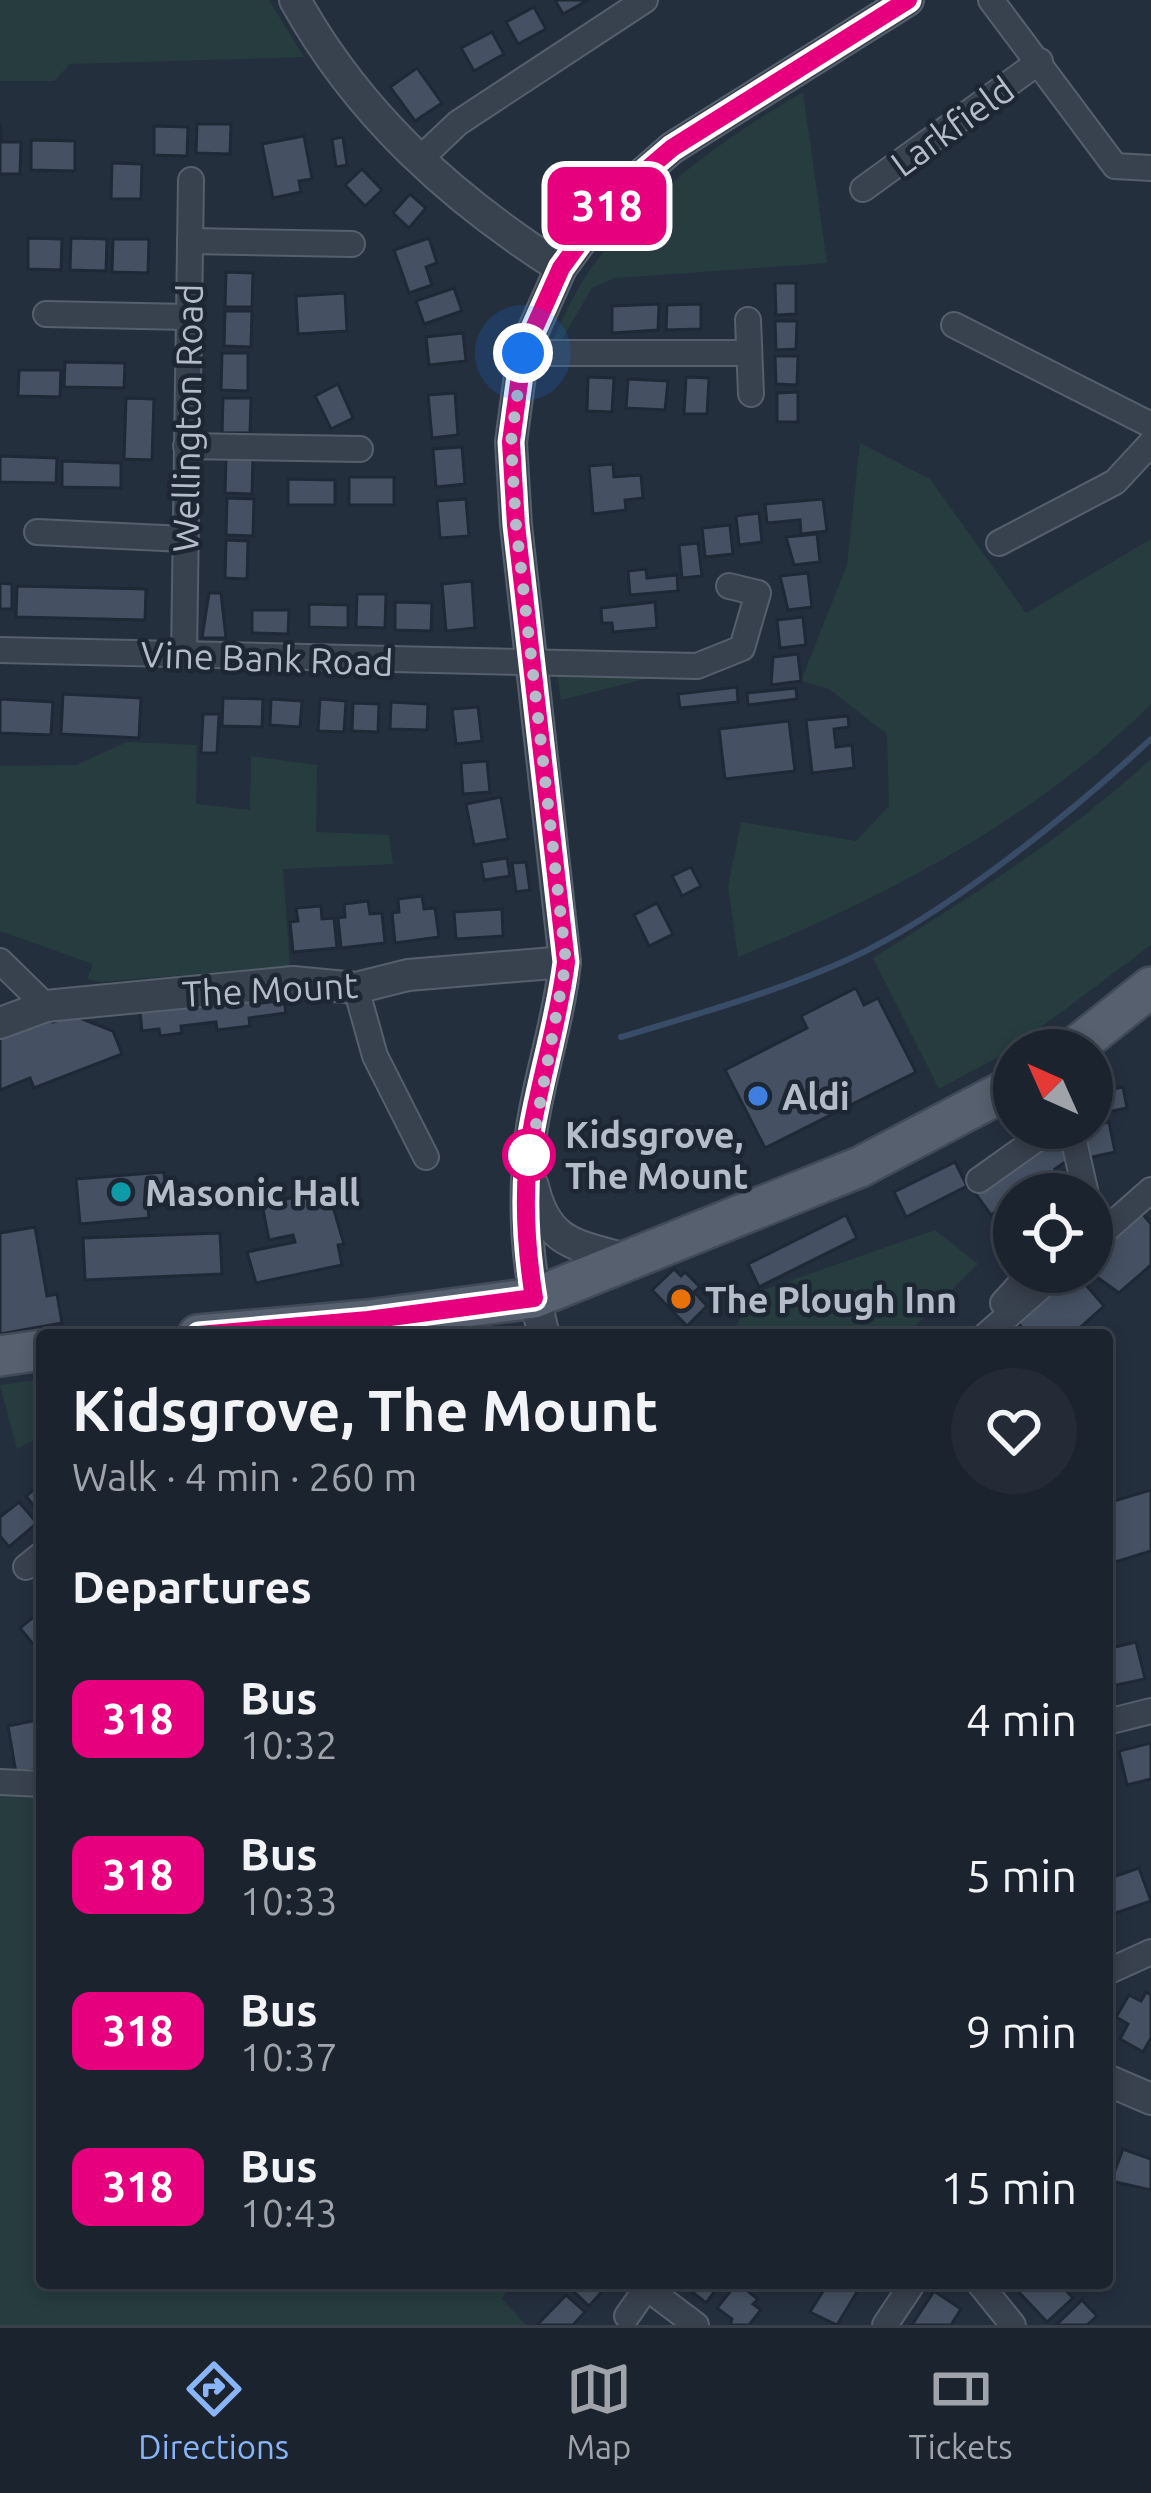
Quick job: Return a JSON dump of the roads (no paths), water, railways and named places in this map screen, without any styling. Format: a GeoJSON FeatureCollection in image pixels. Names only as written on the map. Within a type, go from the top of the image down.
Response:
{"type":"FeatureCollection","features":[{"type":"Feature","properties":{"kind":"main road"},"geometry":{"type":"LineString","coordinates":[[1099,1029],[1151,988]]}},
{"type":"Feature","properties":{"kind":"main road"},"geometry":{"type":"LineString","coordinates":[[330,1329],[539,1316],[632,1261],[860,1167],[993,1097]]}},
{"type":"Feature","properties":{"kind":"main road"},"geometry":{"type":"LineString","coordinates":[[0,1355],[36,1351]]}},
{"type":"Feature","properties":{"kind":"street"},"geometry":{"type":"LineString","coordinates":[[295,0],[341,72],[419,160],[486,220],[561,268]]}},
{"type":"Feature","properties":{"kind":"street"},"geometry":{"type":"LineString","coordinates":[[419,160],[458,122],[645,0]]}},
{"type":"Feature","properties":{"kind":"street"},"geometry":{"type":"LineString","coordinates":[[539,1316],[525,1236],[528,1168],[566,962],[511,442],[523,353],[561,268],[609,202],[672,148],[908,0]]}},
{"type":"Feature","properties":{"kind":"street"},"geometry":{"type":"LineString","coordinates":[[991,0],[1115,166],[1151,168]]}},
{"type":"Feature","properties":{"kind":"street","name":"Larkfield"},"geometry":{"type":"LineString","coordinates":[[863,189],[1040,61]]}},
{"type":"Feature","properties":{"kind":"street","name":"Wellington Road"},"geometry":{"type":"LineString","coordinates":[[184,655],[191,180]]}},
{"type":"Feature","properties":{"kind":"street"},"geometry":{"type":"LineString","coordinates":[[190,241],[352,244]]}},
{"type":"Feature","properties":{"kind":"street"},"geometry":{"type":"LineString","coordinates":[[46,314],[188,317]]}},
{"type":"Feature","properties":{"kind":"street"},"geometry":{"type":"LineString","coordinates":[[748,320],[751,394]]}},
{"type":"Feature","properties":{"kind":"street"},"geometry":{"type":"LineString","coordinates":[[954,326],[1151,424]]}},
{"type":"Feature","properties":{"kind":"street"},"geometry":{"type":"LineString","coordinates":[[523,353],[749,353]]}},
{"type":"Feature","properties":{"kind":"street"},"geometry":{"type":"LineString","coordinates":[[999,543],[1114,482],[1151,443]]}},
{"type":"Feature","properties":{"kind":"street"},"geometry":{"type":"LineString","coordinates":[[186,446],[360,449]]}},
{"type":"Feature","properties":{"kind":"street"},"geometry":{"type":"LineString","coordinates":[[38,532],[184,539]]}},
{"type":"Feature","properties":{"kind":"street","name":"Vine Bank Road"},"geometry":{"type":"LineString","coordinates":[[0,650],[535,666],[698,666],[742,648],[758,593],[729,586]]}},
{"type":"Feature","properties":{"kind":"street"},"geometry":{"type":"LineString","coordinates":[[0,961],[46,1006]]}},
{"type":"Feature","properties":{"kind":"street","name":"The Mount"},"geometry":{"type":"LineString","coordinates":[[0,1023],[46,1006],[292,982],[356,988],[408,975],[566,962]]}},
{"type":"Feature","properties":{"kind":"street"},"geometry":{"type":"LineString","coordinates":[[356,988],[375,1056],[426,1157]]}},
{"type":"Feature","properties":{"kind":"street"},"geometry":{"type":"LineString","coordinates":[[979,1180],[1023,1149]]}},
{"type":"Feature","properties":{"kind":"street"},"geometry":{"type":"LineString","coordinates":[[528,1168],[539,1214],[555,1235],[632,1261]]}},
{"type":"Feature","properties":{"kind":"street"},"geometry":{"type":"LineString","coordinates":[[1113,1223],[1151,1190]]}},
{"type":"Feature","properties":{"kind":"street"},"geometry":{"type":"LineString","coordinates":[[988,1329],[1015,1293]]}},
{"type":"Feature","properties":{"kind":"street"},"geometry":{"type":"LineString","coordinates":[[991,1329],[1033,1293]]}},
{"type":"Feature","properties":{"kind":"street"},"geometry":{"type":"LineString","coordinates":[[1113,1720],[1151,1711]]}},
{"type":"Feature","properties":{"kind":"street"},"geometry":{"type":"LineString","coordinates":[[0,1782],[36,1784]]}},
{"type":"Feature","properties":{"kind":"street"},"geometry":{"type":"LineString","coordinates":[[1113,1969],[1151,1952]]}},
{"type":"Feature","properties":{"kind":"street"},"geometry":{"type":"LineString","coordinates":[[1113,2083],[1151,2099]]}},
{"type":"Feature","properties":{"kind":"street"},"geometry":{"type":"LineString","coordinates":[[627,2316],[646,2289]]}},
{"type":"Feature","properties":{"kind":"street"},"geometry":{"type":"LineString","coordinates":[[654,2289],[696,2325]]}},
{"type":"Feature","properties":{"kind":"street"},"geometry":{"type":"LineString","coordinates":[[885,2325],[909,2289]]}},
{"type":"Feature","properties":{"kind":"street"},"geometry":{"type":"LineString","coordinates":[[984,2289],[1012,2325]]}},
{"type":"Feature","properties":{"kind":"waterway"},"geometry":{"type":"LineString","coordinates":[[621,1037],[792,982],[885,941],[1006,860],[1151,739]]}},
{"type":"Feature","properties":{"kind":"place","name":"Aldi"},"geometry":{"type":"Point","coordinates":[758,1096]}},
{"type":"Feature","properties":{"kind":"place","name":"Kidsgrove, The Mount"},"geometry":{"type":"Point","coordinates":[529,1155]}},
{"type":"Feature","properties":{"kind":"place","name":"Masonic Hall"},"geometry":{"type":"Point","coordinates":[121,1192]}},
{"type":"Feature","properties":{"kind":"place","name":"The Plough Inn"},"geometry":{"type":"Point","coordinates":[681,1299]}}]}
